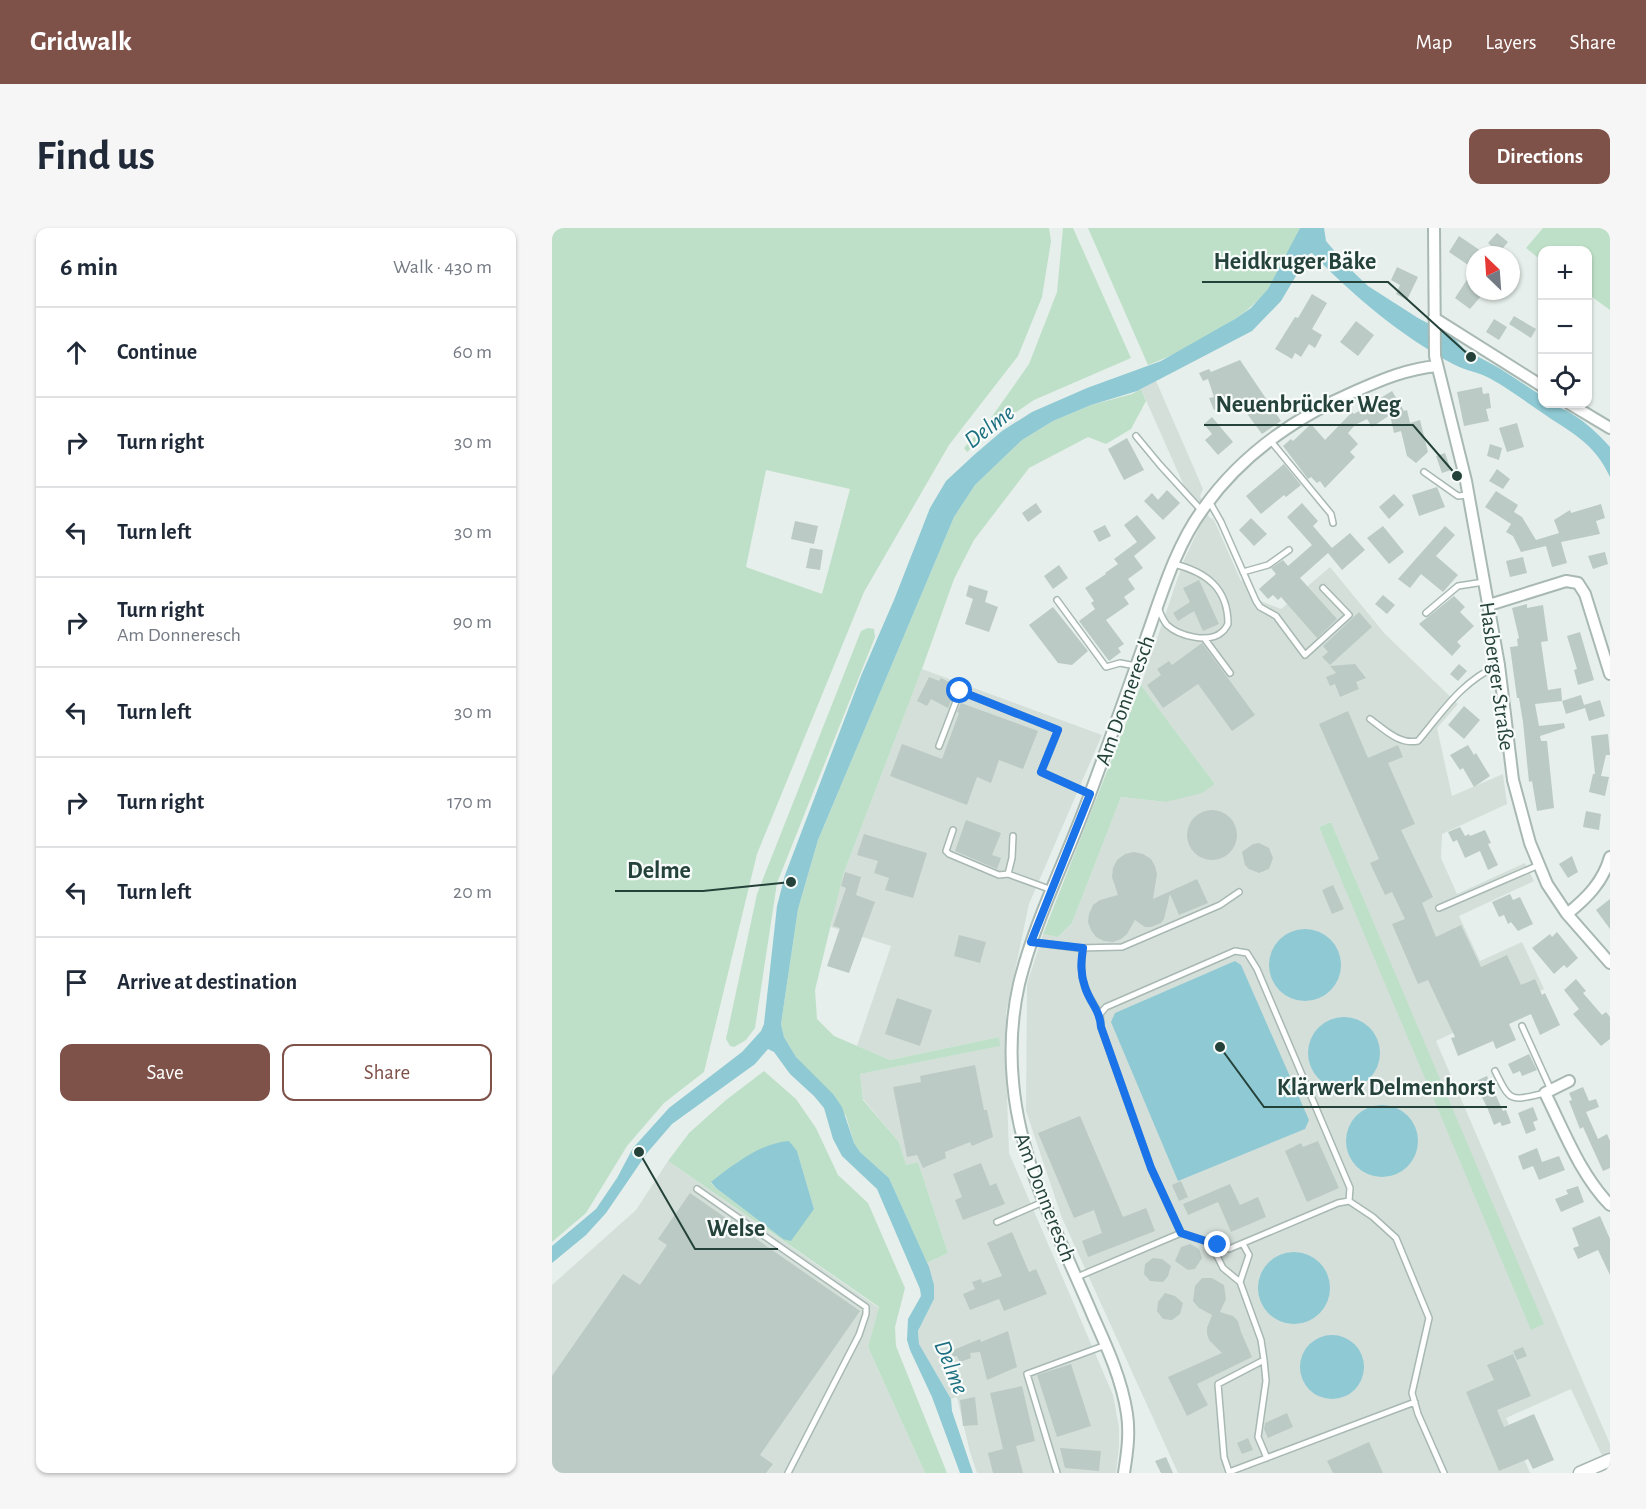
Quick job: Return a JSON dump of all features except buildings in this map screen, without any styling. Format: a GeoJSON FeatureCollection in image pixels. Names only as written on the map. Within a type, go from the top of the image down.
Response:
{"type":"FeatureCollection","features":[{"type":"Feature","properties":{"kind":"street","name":"Hasberger Straße"},"geometry":{"type":"LineString","coordinates":[[1434,228],[1436,361],[1468,495],[1485,582],[1499,664],[1513,780],[1530,843],[1547,884],[1567,914],[1610,963]]}},
{"type":"Feature","properties":{"kind":"street"},"geometry":{"type":"LineString","coordinates":[[1434,318],[1538,383]]}},
{"type":"Feature","properties":{"kind":"street","name":"Am Donneresch"},"geometry":{"type":"LineString","coordinates":[[1124,1473],[1128,1446],[1127,1415],[1118,1376],[1029,1165],[1018,1124],[1012,1079],[1012,1033],[1018,988],[1031,942],[1090,794],[1157,607],[1174,564],[1202,510],[1241,465],[1292,424],[1393,375],[1436,361]]}},
{"type":"Feature","properties":{"kind":"street"},"geometry":{"type":"LineString","coordinates":[[1577,408],[1610,428]]}},
{"type":"Feature","properties":{"kind":"street"},"geometry":{"type":"LineString","coordinates":[[1489,605],[1566,581],[1578,583],[1585,594],[1610,674]]}},
{"type":"Feature","properties":{"kind":"street"},"geometry":{"type":"LineString","coordinates":[[1567,914],[1587,898],[1598,884],[1610,857]]}},
{"type":"Feature","properties":{"kind":"street"},"geometry":{"type":"LineString","coordinates":[[1569,1081],[1548,1091],[1580,1165],[1591,1183],[1610,1205]]}},
{"type":"Feature","properties":{"kind":"street"},"geometry":{"type":"LineString","coordinates":[[1580,1473],[1610,1460]]}},
{"type":"Feature","properties":{"kind":"lane"},"geometry":{"type":"LineString","coordinates":[[1136,436],[1202,510]]}},
{"type":"Feature","properties":{"kind":"lane"},"geometry":{"type":"LineString","coordinates":[[1270,440],[1331,514],[1333,523]]}},
{"type":"Feature","properties":{"kind":"lane"},"geometry":{"type":"LineString","coordinates":[[1424,472],[1458,496],[1468,495]]}},
{"type":"Feature","properties":{"kind":"lane"},"geometry":{"type":"LineString","coordinates":[[1209,501],[1260,607],[1276,616],[1305,655],[1349,615],[1323,588]]}},
{"type":"Feature","properties":{"kind":"lane"},"geometry":{"type":"LineString","coordinates":[[1243,572],[1268,565],[1289,550]]}},
{"type":"Feature","properties":{"kind":"lane"},"geometry":{"type":"LineString","coordinates":[[1157,607],[1167,624],[1178,632],[1204,638],[1222,632],[1228,624],[1226,605],[1214,583],[1203,573],[1174,564]]}},
{"type":"Feature","properties":{"kind":"lane"},"geometry":{"type":"LineString","coordinates":[[1426,613],[1458,586],[1485,582]]}},
{"type":"Feature","properties":{"kind":"lane"},"geometry":{"type":"LineString","coordinates":[[1057,600],[1106,667],[1120,663],[1136,666]]}},
{"type":"Feature","properties":{"kind":"lane"},"geometry":{"type":"LineString","coordinates":[[1204,638],[1230,673]]}},
{"type":"Feature","properties":{"kind":"lane"},"geometry":{"type":"LineString","coordinates":[[1370,719],[1399,739],[1409,743],[1418,741],[1463,686],[1481,672],[1499,664]]}},
{"type":"Feature","properties":{"kind":"lane"},"geometry":{"type":"LineString","coordinates":[[939,746],[960,691],[1058,730],[1041,772],[1090,794]]}},
{"type":"Feature","properties":{"kind":"lane"},"geometry":{"type":"LineString","coordinates":[[953,830],[946,850],[949,854],[999,875],[1008,874],[1052,890]]}},
{"type":"Feature","properties":{"kind":"lane"},"geometry":{"type":"LineString","coordinates":[[1008,874],[1012,858],[1013,836]]}},
{"type":"Feature","properties":{"kind":"lane"},"geometry":{"type":"LineString","coordinates":[[1439,908],[1539,865]]}},
{"type":"Feature","properties":{"kind":"lane"},"geometry":{"type":"LineString","coordinates":[[1031,942],[1083,948],[1122,946],[1220,905],[1239,892]]}},
{"type":"Feature","properties":{"kind":"lane"},"geometry":{"type":"LineString","coordinates":[[1083,948],[1080,970],[1085,988],[1100,1014],[1101,1027],[1151,1168],[1181,1233]]}},
{"type":"Feature","properties":{"kind":"lane"},"geometry":{"type":"LineString","coordinates":[[1100,1014],[1106,1007],[1235,951],[1247,953],[1257,969],[1350,1188],[1348,1201]]}},
{"type":"Feature","properties":{"kind":"lane"},"geometry":{"type":"LineString","coordinates":[[1495,1071],[1505,1090],[1513,1098],[1520,1099],[1548,1091],[1522,1026]]}},
{"type":"Feature","properties":{"kind":"lane"},"geometry":{"type":"LineString","coordinates":[[697,1189],[866,1307],[859,1335],[788,1473]]}},
{"type":"Feature","properties":{"kind":"lane"},"geometry":{"type":"LineString","coordinates":[[997,1222],[1044,1201]]}},
{"type":"Feature","properties":{"kind":"lane"},"geometry":{"type":"LineString","coordinates":[[1077,1277],[1181,1233],[1229,1249],[1338,1203],[1348,1201],[1373,1217],[1396,1238],[1429,1318],[1412,1393],[1444,1473]]}},
{"type":"Feature","properties":{"kind":"lane"},"geometry":{"type":"LineString","coordinates":[[1240,1282],[1249,1255],[1243,1244]]}},
{"type":"Feature","properties":{"kind":"lane"},"geometry":{"type":"LineString","coordinates":[[1218,1245],[1215,1252],[1223,1268],[1240,1282],[1261,1340],[1266,1381],[1258,1437],[1267,1458]]}},
{"type":"Feature","properties":{"kind":"lane"},"geometry":{"type":"LineString","coordinates":[[1058,1473],[1027,1374],[1106,1345]]}},
{"type":"Feature","properties":{"kind":"lane"},"geometry":{"type":"LineString","coordinates":[[1264,1360],[1218,1384],[1224,1457],[1229,1472],[1415,1402]]}},
{"type":"Feature","properties":{"kind":"shaded area"},"geometry":{"type":"Polygon","coordinates":[[[1156,381],[1203,489],[1200,496],[1209,517],[1214,520],[1241,581],[1248,578],[1258,600],[1281,609],[1330,567],[1385,634],[1458,704],[1437,728],[1452,796],[1503,774],[1507,804],[1442,834],[1441,858],[1457,894],[1525,863],[1534,881],[1459,916],[1480,961],[1522,942],[1544,989],[1436,1041],[1610,1444],[1610,1473],[1571,1389],[1506,1418],[1530,1473],[1178,1473],[1062,1218],[1026,1111],[1027,984],[1043,934],[1058,937],[1072,923],[1121,797],[1166,802],[1215,784],[1141,685],[1184,560],[1201,524],[1141,389],[1156,381]],[[1331,822],[1319,827],[1437,1074],[1331,822]]]}},
{"type":"Feature","properties":{"kind":"shaded area"},"geometry":{"type":"Polygon","coordinates":[[[922,669],[1102,735],[1029,904],[1006,1013],[1006,1068],[1009,1153],[1113,1395],[1119,1427],[1116,1473],[977,1473],[957,1397],[951,1399],[919,1344],[918,1331],[934,1299],[934,1285],[927,1263],[948,1253],[918,1162],[906,1165],[899,1142],[863,1099],[860,1074],[999,1046],[999,1037],[890,1060],[857,1046],[891,946],[831,927],[835,901],[843,875],[922,669]]]}},
{"type":"Feature","properties":{"kind":"shaded area"},"geometry":{"type":"Polygon","coordinates":[[[668,1161],[879,1308],[868,1347],[925,1473],[552,1473],[552,1285],[636,1210],[668,1161]]]}},
{"type":"Feature","properties":{"kind":"green space"},"geometry":{"type":"Polygon","coordinates":[[[552,228],[1049,228],[1051,241],[1042,297],[1018,356],[949,445],[864,592],[757,854],[704,1072],[664,1103],[627,1146],[586,1213],[552,1242],[552,228]],[[766,470],[746,567],[822,594],[850,489],[766,470]]]}},
{"type":"Feature","properties":{"kind":"green space"},"geometry":{"type":"Polygon","coordinates":[[[1063,228],[1073,228],[1131,358],[1034,400],[1003,421],[967,452],[964,448],[991,418],[1029,364],[1057,292],[1063,228]]]}},
{"type":"Feature","properties":{"kind":"green space"},"geometry":{"type":"Polygon","coordinates":[[[1088,228],[1300,228],[1286,260],[1268,289],[1245,312],[1213,333],[1148,365],[1088,228]]]}},
{"type":"Feature","properties":{"kind":"green space"},"geometry":{"type":"Polygon","coordinates":[[[1543,228],[1610,228],[1610,310],[1592,297],[1592,246],[1538,246],[1538,258],[1526,248],[1543,228]]]}},
{"type":"Feature","properties":{"kind":"green space"},"geometry":{"type":"Polygon","coordinates":[[[1141,389],[1146,401],[1131,429],[1106,444],[1088,437],[1029,468],[974,540],[954,579],[843,875],[815,990],[817,1019],[834,1036],[890,1060],[999,1037],[1000,1046],[860,1074],[863,1100],[899,1142],[906,1165],[918,1162],[948,1253],[927,1263],[889,1178],[860,1152],[854,1143],[846,1116],[796,1057],[784,1037],[781,1024],[798,909],[818,840],[954,517],[975,485],[1022,440],[1053,421],[1091,405],[1132,394],[1141,389]]]}},
{"type":"Feature","properties":{"kind":"green space"},"geometry":{"type":"Polygon","coordinates":[[[868,628],[874,629],[875,637],[777,883],[755,1028],[746,1040],[734,1047],[730,1046],[726,1039],[757,894],[861,631],[868,628]]]}},
{"type":"Feature","properties":{"kind":"green space"},"geometry":{"type":"Polygon","coordinates":[[[1141,685],[1215,784],[1202,793],[1166,802],[1121,797],[1072,923],[1058,937],[1043,934],[1141,685]]]}},
{"type":"Feature","properties":{"kind":"green space"},"geometry":{"type":"Polygon","coordinates":[[[1331,822],[1544,1324],[1531,1330],[1319,827],[1331,822]]]}},
{"type":"Feature","properties":{"kind":"green space"},"geometry":{"type":"Polygon","coordinates":[[[764,1071],[796,1099],[816,1128],[838,1175],[868,1203],[905,1288],[895,1327],[896,1346],[947,1473],[925,1473],[868,1347],[879,1307],[668,1161],[689,1133],[726,1100],[764,1071]],[[797,1151],[739,1161],[711,1183],[783,1239],[814,1209],[797,1151]]]}},
{"type":"Feature","properties":{"kind":"water"},"geometry":{"type":"Polygon","coordinates":[[[1300,228],[1324,228],[1326,241],[1368,286],[1418,318],[1452,336],[1464,349],[1538,393],[1538,408],[1561,408],[1588,425],[1610,447],[1610,477],[1597,455],[1581,439],[1498,383],[1458,366],[1396,328],[1360,299],[1312,253],[1309,254],[1281,301],[1252,331],[1137,391],[1091,405],[1053,421],[1022,440],[975,485],[954,517],[818,840],[798,909],[781,1024],[784,1037],[796,1057],[833,1094],[842,1107],[854,1143],[860,1152],[889,1178],[929,1267],[934,1285],[934,1299],[918,1331],[919,1344],[951,1399],[952,1411],[973,1473],[960,1473],[932,1397],[907,1340],[908,1319],[921,1296],[920,1289],[877,1189],[842,1156],[833,1139],[824,1108],[790,1074],[774,1052],[768,1049],[755,1064],[672,1124],[647,1153],[606,1213],[586,1235],[552,1263],[552,1246],[596,1209],[617,1178],[633,1148],[669,1108],[742,1052],[761,1031],[764,1024],[777,906],[785,875],[861,676],[930,508],[946,481],[1002,431],[1032,412],[1087,388],[1161,361],[1235,319],[1251,308],[1268,289],[1300,228]]]}},
{"type":"Feature","properties":{"kind":"water"},"geometry":{"type":"Polygon","coordinates":[[[1305,929],[1325,935],[1335,945],[1341,965],[1335,985],[1325,995],[1305,1001],[1285,995],[1275,985],[1269,965],[1275,945],[1285,935],[1305,929]]]}},
{"type":"Feature","properties":{"kind":"water"},"geometry":{"type":"Polygon","coordinates":[[[1235,961],[1241,965],[1309,1120],[1305,1129],[1178,1181],[1111,1022],[1115,1013],[1235,961]]]}},
{"type":"Feature","properties":{"kind":"water"},"geometry":{"type":"Polygon","coordinates":[[[1344,1017],[1364,1023],[1374,1033],[1380,1053],[1374,1073],[1364,1083],[1344,1089],[1324,1083],[1314,1073],[1308,1053],[1314,1033],[1324,1023],[1344,1017]]]}},
{"type":"Feature","properties":{"kind":"water"},"geometry":{"type":"Polygon","coordinates":[[[1382,1105],[1402,1111],[1412,1121],[1418,1141],[1412,1161],[1402,1171],[1382,1177],[1362,1171],[1352,1161],[1346,1141],[1352,1121],[1362,1111],[1382,1105]]]}},
{"type":"Feature","properties":{"kind":"water"},"geometry":{"type":"Polygon","coordinates":[[[789,1141],[797,1151],[814,1209],[791,1241],[783,1239],[711,1182],[757,1150],[789,1141]]]}},
{"type":"Feature","properties":{"kind":"water"},"geometry":{"type":"Polygon","coordinates":[[[1294,1252],[1314,1258],[1324,1268],[1330,1288],[1324,1308],[1314,1318],[1294,1324],[1274,1318],[1264,1308],[1258,1288],[1264,1268],[1274,1258],[1294,1252]]]}},
{"type":"Feature","properties":{"kind":"water"},"geometry":{"type":"Polygon","coordinates":[[[1332,1335],[1350,1341],[1358,1349],[1364,1367],[1358,1385],[1350,1393],[1332,1399],[1314,1393],[1306,1385],[1300,1367],[1306,1349],[1314,1341],[1332,1335]]]}},
{"type":"Feature","properties":{"kind":"place","name":"Heidkruger Bäke"},"geometry":{"type":"Point","coordinates":[1471,357]}},
{"type":"Feature","properties":{"kind":"place","name":"Neuenbrücker Weg"},"geometry":{"type":"Point","coordinates":[1457,476]}},
{"type":"Feature","properties":{"kind":"place","name":"Delme"},"geometry":{"type":"Point","coordinates":[791,882]}},
{"type":"Feature","properties":{"kind":"place","name":"Klärwerk Delmenhorst"},"geometry":{"type":"Point","coordinates":[1220,1047]}},
{"type":"Feature","properties":{"kind":"place","name":"Welse"},"geometry":{"type":"Point","coordinates":[639,1152]}},
{"type":"Feature","properties":{"kind":"route"},"geometry":{"type":"LineString","coordinates":[[960,691],[1058,730],[1041,772],[1090,794],[1031,942],[1083,948],[1080,970],[1085,988],[1100,1014],[1101,1027],[1151,1168],[1181,1233],[1218,1245]]}}]}
